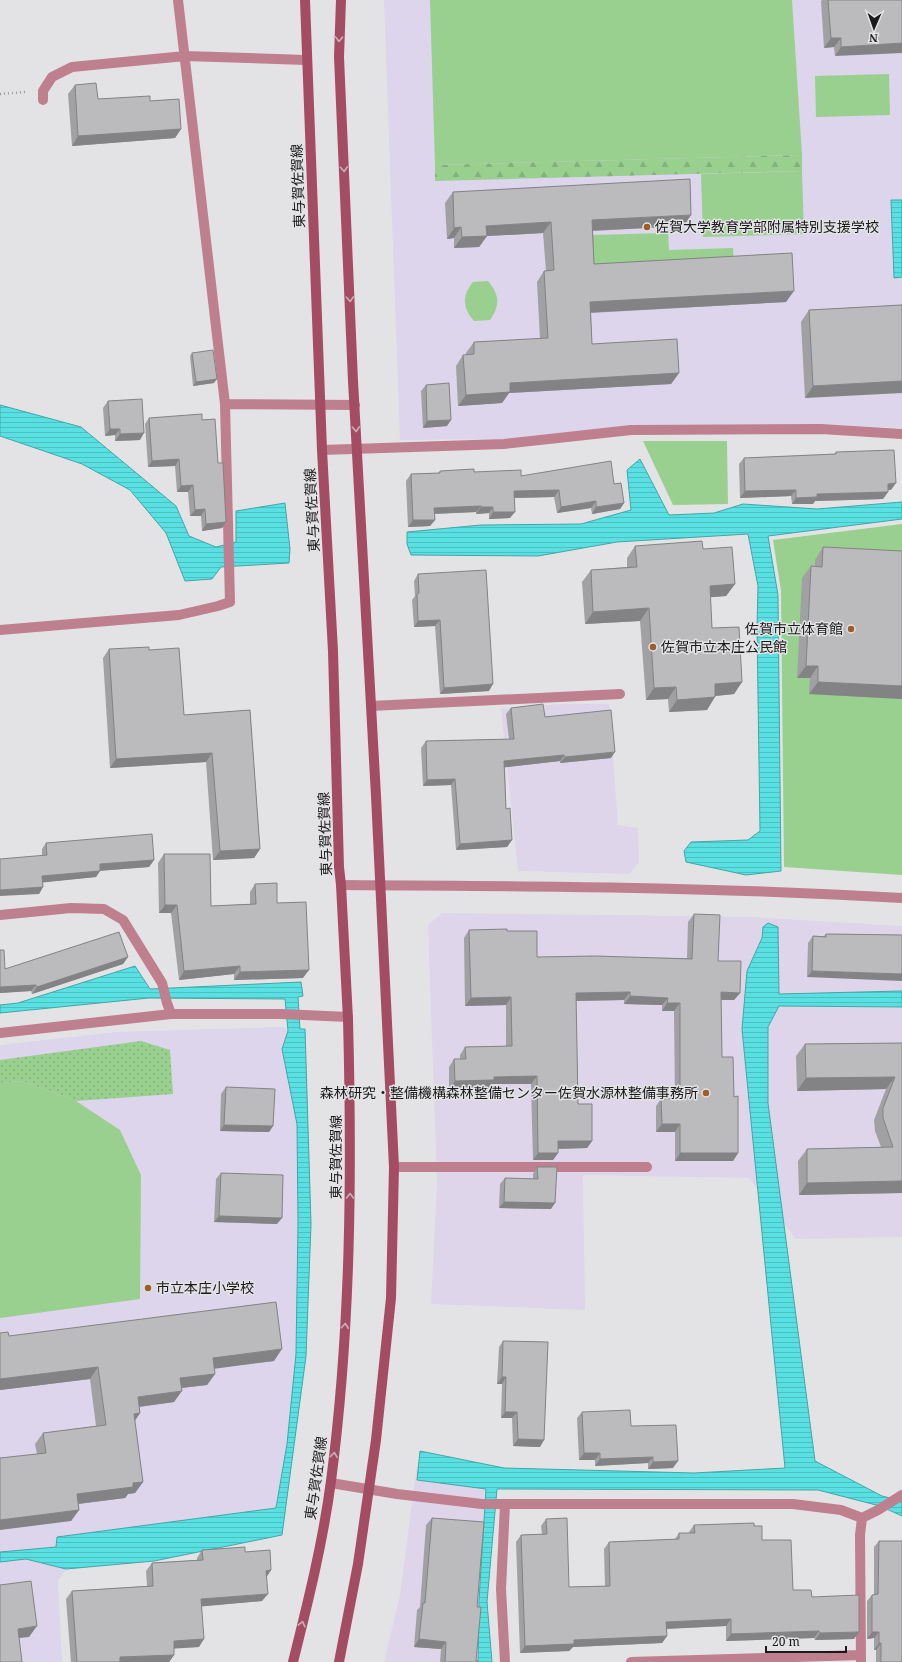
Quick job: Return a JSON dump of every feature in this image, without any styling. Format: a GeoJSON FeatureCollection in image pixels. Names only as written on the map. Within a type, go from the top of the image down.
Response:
{"type":"FeatureCollection","features":[{"type":"Feature","properties":{"kind":"main road","name":"東与賀佐賀線"},"geometry":{"type":"LineString","coordinates":[[293,1662],[315,1572],[331,1483],[348,1299],[350,1165],[348,1017],[339,867],[333,651],[322,450],[306,60],[305,0]]}},
{"type":"Feature","properties":{"kind":"main road"},"geometry":{"type":"LineString","coordinates":[[338,1662],[358,1564],[376,1440],[391,1298],[394,1167],[381,886],[357,450],[339,57],[341,0]]}},
{"type":"Feature","properties":{"kind":"street"},"geometry":{"type":"LineString","coordinates":[[0,630],[179,615],[230,602],[225,404],[178,0]]}},
{"type":"Feature","properties":{"kind":"street"},"geometry":{"type":"LineString","coordinates":[[43,96],[52,77],[72,67],[185,56],[306,60]]}},
{"type":"Feature","properties":{"kind":"street"},"geometry":{"type":"LineString","coordinates":[[225,404],[355,405]]}},
{"type":"Feature","properties":{"kind":"street"},"geometry":{"type":"LineString","coordinates":[[322,450],[504,444],[631,430],[821,429],[902,434]]}},
{"type":"Feature","properties":{"kind":"street"},"geometry":{"type":"LineString","coordinates":[[371,706],[620,694]]}},
{"type":"Feature","properties":{"kind":"street"},"geometry":{"type":"LineString","coordinates":[[341,886],[649,887],[787,891],[902,898]]}},
{"type":"Feature","properties":{"kind":"street"},"geometry":{"type":"LineString","coordinates":[[0,916],[71,908],[104,909],[123,920],[162,983],[166,1003],[171,1014]]}},
{"type":"Feature","properties":{"kind":"street"},"geometry":{"type":"LineString","coordinates":[[0,1033],[171,1014],[282,1014],[348,1017]]}},
{"type":"Feature","properties":{"kind":"street"},"geometry":{"type":"LineString","coordinates":[[394,1167],[647,1167]]}},
{"type":"Feature","properties":{"kind":"street"},"geometry":{"type":"LineString","coordinates":[[331,1483],[482,1504],[793,1504],[841,1510],[862,1518],[902,1495]]}},
{"type":"Feature","properties":{"kind":"street"},"geometry":{"type":"LineString","coordinates":[[505,1504],[501,1589],[505,1662]]}},
{"type":"Feature","properties":{"kind":"street"},"geometry":{"type":"LineString","coordinates":[[632,1662],[861,1658],[860,1536],[862,1518]]}},
{"type":"Feature","properties":{"kind":"path"},"geometry":{"type":"LineString","coordinates":[[0,94],[43,96]]}},
{"type":"Feature","properties":{"kind":"shaded area","name":"佐賀大学教育学部附属特別支援学校"},"geometry":{"type":"Polygon","coordinates":[[[384,0],[902,0],[902,428],[821,424],[631,425],[504,439],[400,440],[384,0]]]}},
{"type":"Feature","properties":{"kind":"shaded area"},"geometry":{"type":"Polygon","coordinates":[[[559,704],[609,704],[618,825],[638,828],[639,862],[629,874],[518,871],[501,709],[559,704]]]}},
{"type":"Feature","properties":{"kind":"shaded area"},"geometry":{"type":"Polygon","coordinates":[[[442,913],[751,917],[902,926],[902,1237],[796,1239],[749,1178],[583,1175],[585,1310],[431,1304],[437,1182],[428,925],[442,913]]]}},
{"type":"Feature","properties":{"kind":"shaded area","name":"市立本庄小学校"},"geometry":{"type":"Polygon","coordinates":[[[284,1027],[288,1031],[282,1050],[297,1124],[298,1223],[296,1354],[287,1444],[276,1508],[57,1537],[56,1547],[66,1569],[58,1581],[62,1662],[0,1662],[0,1045],[117,1032],[284,1027]]]}},
{"type":"Feature","properties":{"kind":"shaded area"},"geometry":{"type":"Polygon","coordinates":[[[417,1465],[494,1479],[483,1601],[487,1662],[384,1662],[400,1595],[417,1465]]]}},
{"type":"Feature","properties":{"kind":"green space"},"geometry":{"type":"Polygon","coordinates":[[[430,0],[792,0],[802,155],[435,165],[430,0]]]}},
{"type":"Feature","properties":{"kind":"green space"},"geometry":{"type":"Polygon","coordinates":[[[889,74],[890,115],[816,117],[815,76],[889,74]]]}},
{"type":"Feature","properties":{"kind":"green space"},"geometry":{"type":"Polygon","coordinates":[[[802,155],[802,171],[435,181],[435,165],[802,155]]]}},
{"type":"Feature","properties":{"kind":"green space"},"geometry":{"type":"Polygon","coordinates":[[[802,171],[804,234],[703,237],[701,174],[802,171]]]}},
{"type":"Feature","properties":{"kind":"green space"},"geometry":{"type":"Polygon","coordinates":[[[668,233],[669,250],[733,248],[734,266],[591,270],[590,235],[668,233]]]}},
{"type":"Feature","properties":{"kind":"green space"},"geometry":{"type":"Polygon","coordinates":[[[488,281],[497,296],[496,310],[490,320],[474,321],[467,311],[465,297],[473,282],[488,281]]]}},
{"type":"Feature","properties":{"kind":"green space"},"geometry":{"type":"Polygon","coordinates":[[[643,441],[727,441],[728,504],[673,505],[643,441]]]}},
{"type":"Feature","properties":{"kind":"green space"},"geometry":{"type":"Polygon","coordinates":[[[902,524],[902,875],[784,867],[781,591],[773,540],[902,524]]]}},
{"type":"Feature","properties":{"kind":"green space"},"geometry":{"type":"Polygon","coordinates":[[[141,1041],[170,1050],[173,1094],[76,1101],[22,1081],[0,1083],[0,1060],[141,1041]]]}},
{"type":"Feature","properties":{"kind":"green space"},"geometry":{"type":"Polygon","coordinates":[[[22,1081],[76,1101],[120,1130],[141,1175],[140,1299],[0,1318],[0,1083],[22,1081]]]}},
{"type":"Feature","properties":{"kind":"water"},"geometry":{"type":"Polygon","coordinates":[[[891,200],[902,200],[902,277],[894,278],[891,200]]]}},
{"type":"Feature","properties":{"kind":"water"},"geometry":{"type":"Polygon","coordinates":[[[0,405],[81,427],[176,506],[189,536],[216,547],[236,542],[236,511],[285,503],[290,549],[289,563],[221,567],[212,579],[185,581],[166,533],[130,490],[82,464],[0,436],[0,405]]]}},
{"type":"Feature","properties":{"kind":"water"},"geometry":{"type":"Polygon","coordinates":[[[640,459],[669,515],[714,513],[743,504],[817,509],[902,502],[902,519],[768,536],[778,595],[781,871],[746,875],[686,862],[684,851],[691,842],[748,840],[760,831],[757,627],[758,586],[748,534],[617,542],[538,556],[411,555],[407,544],[407,532],[481,525],[581,524],[631,510],[627,470],[640,459]]]}},
{"type":"Feature","properties":{"kind":"water"},"geometry":{"type":"Polygon","coordinates":[[[768,923],[778,927],[779,994],[902,991],[902,1007],[779,1006],[768,1027],[768,1103],[815,1461],[882,1496],[902,1501],[902,1516],[880,1506],[818,1490],[497,1489],[487,1602],[492,1662],[478,1662],[479,1600],[486,1489],[417,1480],[420,1451],[504,1468],[694,1473],[785,1468],[742,1029],[747,971],[762,938],[763,927],[768,923]]]}},
{"type":"Feature","properties":{"kind":"water"},"geometry":{"type":"Polygon","coordinates":[[[135,966],[150,989],[301,982],[303,996],[298,997],[300,1029],[305,1029],[311,1224],[306,1356],[282,1535],[154,1561],[66,1569],[26,1559],[0,1562],[0,1552],[56,1547],[57,1537],[276,1508],[287,1444],[296,1354],[298,1223],[297,1124],[282,1049],[288,1031],[285,999],[149,998],[0,1013],[0,1005],[18,1003],[135,966]]]}},
{"type":"Feature","properties":{"kind":"building"},"geometry":{"type":"Polygon","coordinates":[[[828,0],[902,0],[902,43],[841,47],[841,38],[831,38],[828,0]]]}},
{"type":"Feature","properties":{"kind":"building"},"geometry":{"type":"Polygon","coordinates":[[[96,83],[98,99],[150,96],[150,101],[179,99],[181,129],[78,136],[75,85],[96,83]]]}},
{"type":"Feature","properties":{"kind":"building"},"geometry":{"type":"Polygon","coordinates":[[[690,179],[691,215],[592,220],[594,264],[792,253],[794,291],[590,302],[592,344],[677,339],[679,373],[510,383],[510,392],[466,395],[463,355],[474,354],[474,342],[548,338],[544,271],[554,270],[551,222],[486,226],[487,236],[462,237],[461,227],[454,228],[453,192],[690,179]]]}},
{"type":"Feature","properties":{"kind":"building"},"geometry":{"type":"Polygon","coordinates":[[[902,305],[902,381],[813,386],[809,310],[902,305]]]}},
{"type":"Feature","properties":{"kind":"building"},"geometry":{"type":"Polygon","coordinates":[[[213,350],[217,379],[196,382],[192,353],[213,350]]]}},
{"type":"Feature","properties":{"kind":"building"},"geometry":{"type":"Polygon","coordinates":[[[449,383],[451,420],[427,421],[426,385],[449,383]]]}},
{"type":"Feature","properties":{"kind":"building"},"geometry":{"type":"Polygon","coordinates":[[[142,399],[144,433],[120,434],[120,429],[110,429],[108,401],[142,399]]]}},
{"type":"Feature","properties":{"kind":"building"},"geometry":{"type":"Polygon","coordinates":[[[202,414],[202,420],[215,419],[218,463],[223,463],[226,522],[206,524],[205,509],[195,510],[193,485],[181,486],[179,459],[152,461],[149,418],[202,414]]]}},
{"type":"Feature","properties":{"kind":"building"},"geometry":{"type":"Polygon","coordinates":[[[894,450],[896,483],[888,484],[888,492],[817,494],[817,497],[796,498],[796,490],[745,491],[744,458],[894,450]]]}},
{"type":"Feature","properties":{"kind":"building"},"geometry":{"type":"Polygon","coordinates":[[[611,461],[614,484],[621,483],[624,503],[596,507],[596,501],[561,507],[559,490],[514,491],[515,512],[493,512],[493,507],[481,506],[434,508],[435,520],[413,520],[411,474],[440,473],[440,471],[474,469],[474,472],[521,470],[521,476],[611,461]]]}},
{"type":"Feature","properties":{"kind":"building"},"geometry":{"type":"Polygon","coordinates":[[[702,541],[703,549],[732,547],[735,584],[710,586],[712,628],[739,627],[742,682],[715,684],[715,697],[677,700],[676,687],[654,688],[649,608],[593,612],[591,570],[637,567],[635,546],[702,541]]]}},
{"type":"Feature","properties":{"kind":"building","name":"佐賀市立体育館"},"geometry":{"type":"Polygon","coordinates":[[[823,547],[902,551],[902,686],[818,682],[818,666],[806,666],[811,566],[822,567],[823,547]]]}},
{"type":"Feature","properties":{"kind":"building"},"geometry":{"type":"Polygon","coordinates":[[[486,570],[493,684],[444,688],[440,620],[418,621],[418,574],[486,570]]]}},
{"type":"Feature","properties":{"kind":"building"},"geometry":{"type":"Polygon","coordinates":[[[149,647],[149,650],[179,648],[184,715],[250,710],[260,849],[220,851],[212,753],[116,759],[109,649],[149,647]]]}},
{"type":"Feature","properties":{"kind":"building"},"geometry":{"type":"Polygon","coordinates":[[[543,704],[545,717],[611,710],[615,752],[504,761],[506,809],[510,808],[512,840],[460,844],[455,779],[427,780],[426,741],[514,739],[511,708],[543,704]]]}},
{"type":"Feature","properties":{"kind":"building"},"geometry":{"type":"Polygon","coordinates":[[[152,834],[154,860],[100,864],[100,871],[42,876],[43,887],[0,890],[0,859],[47,855],[46,843],[152,834]]]}},
{"type":"Feature","properties":{"kind":"building"},"geometry":{"type":"Polygon","coordinates":[[[164,854],[210,854],[211,906],[256,904],[255,884],[277,883],[277,903],[306,902],[309,970],[240,972],[240,966],[184,971],[177,905],[165,905],[164,854]]]}},
{"type":"Feature","properties":{"kind":"building"},"geometry":{"type":"Polygon","coordinates":[[[694,914],[720,915],[718,961],[741,961],[740,993],[721,992],[722,1057],[733,1057],[734,1097],[738,1096],[738,1153],[680,1153],[680,1124],[662,1124],[661,1099],[680,1098],[680,1003],[667,1003],[668,998],[630,996],[630,992],[576,993],[578,1104],[592,1104],[592,1141],[558,1141],[558,1153],[538,1153],[537,1076],[494,1077],[494,1080],[455,1081],[454,1059],[466,1059],[465,1047],[512,1046],[511,997],[471,998],[469,930],[507,929],[507,931],[537,931],[537,957],[596,956],[692,959],[694,914]]]}},
{"type":"Feature","properties":{"kind":"building"},"geometry":{"type":"Polygon","coordinates":[[[119,932],[128,957],[37,987],[36,985],[0,987],[0,950],[4,950],[5,969],[119,932]]]}},
{"type":"Feature","properties":{"kind":"building"},"geometry":{"type":"Polygon","coordinates":[[[826,934],[902,935],[902,974],[812,971],[813,936],[826,937],[826,934]]]}},
{"type":"Feature","properties":{"kind":"building"},"geometry":{"type":"Polygon","coordinates":[[[902,1043],[902,1181],[807,1183],[807,1149],[893,1147],[883,1118],[883,1108],[895,1077],[806,1078],[805,1044],[902,1043]]]}},
{"type":"Feature","properties":{"kind":"building"},"geometry":{"type":"Polygon","coordinates":[[[226,1087],[275,1089],[273,1126],[224,1125],[226,1087]]]}},
{"type":"Feature","properties":{"kind":"building"},"geometry":{"type":"Polygon","coordinates":[[[537,1167],[557,1167],[555,1203],[504,1202],[505,1178],[538,1179],[537,1167]]]}},
{"type":"Feature","properties":{"kind":"building"},"geometry":{"type":"Polygon","coordinates":[[[221,1173],[283,1175],[282,1218],[219,1216],[221,1173]]]}},
{"type":"Feature","properties":{"kind":"building"},"geometry":{"type":"Polygon","coordinates":[[[276,1302],[282,1349],[213,1358],[215,1374],[180,1378],[182,1391],[138,1397],[140,1413],[134,1414],[143,1482],[133,1483],[133,1487],[77,1494],[79,1510],[0,1520],[0,1458],[46,1453],[43,1433],[106,1425],[98,1367],[0,1379],[0,1333],[8,1332],[9,1336],[276,1302]]]}},
{"type":"Feature","properties":{"kind":"building"},"geometry":{"type":"Polygon","coordinates":[[[503,1341],[548,1342],[544,1440],[518,1439],[517,1412],[505,1412],[506,1377],[502,1377],[503,1341]]]}},
{"type":"Feature","properties":{"kind":"building"},"geometry":{"type":"Polygon","coordinates":[[[630,1410],[631,1426],[676,1425],[678,1461],[653,1462],[653,1457],[600,1459],[600,1453],[584,1453],[582,1412],[630,1410]]]}},
{"type":"Feature","properties":{"kind":"building"},"geometry":{"type":"Polygon","coordinates":[[[432,1518],[484,1522],[477,1607],[481,1607],[476,1661],[478,1662],[445,1662],[446,1642],[419,1639],[423,1603],[425,1603],[432,1518]]]}},
{"type":"Feature","properties":{"kind":"building"},"geometry":{"type":"Polygon","coordinates":[[[567,1518],[569,1587],[610,1586],[609,1542],[679,1539],[679,1533],[695,1533],[694,1525],[754,1523],[754,1526],[762,1526],[762,1540],[791,1540],[793,1590],[811,1590],[812,1597],[859,1595],[859,1632],[820,1633],[819,1631],[731,1634],[731,1619],[666,1622],[667,1636],[574,1640],[574,1644],[525,1646],[521,1535],[547,1534],[546,1519],[567,1518]]]}},
{"type":"Feature","properties":{"kind":"building"},"geometry":{"type":"Polygon","coordinates":[[[879,1541],[902,1541],[902,1662],[881,1662],[881,1643],[879,1643],[879,1632],[872,1632],[872,1595],[878,1594],[879,1541]]]}},
{"type":"Feature","properties":{"kind":"building"},"geometry":{"type":"Polygon","coordinates":[[[245,1547],[245,1552],[270,1550],[271,1570],[266,1571],[268,1594],[201,1599],[204,1639],[174,1641],[174,1655],[120,1657],[120,1662],[77,1662],[72,1591],[153,1586],[152,1563],[203,1560],[202,1550],[245,1547]]]}},
{"type":"Feature","properties":{"kind":"building"},"geometry":{"type":"Polygon","coordinates":[[[31,1581],[37,1626],[18,1629],[22,1662],[0,1662],[0,1585],[31,1581]]]}},
{"type":"Feature","properties":{"kind":"place","name":"佐賀大学教育学部附属特別支援学校"},"geometry":{"type":"Point","coordinates":[647,227]}},
{"type":"Feature","properties":{"kind":"place","name":"佐賀市立体育館"},"geometry":{"type":"Point","coordinates":[851,629]}},
{"type":"Feature","properties":{"kind":"place","name":"佐賀市立本庄公民館"},"geometry":{"type":"Point","coordinates":[653,647]}},
{"type":"Feature","properties":{"kind":"place","name":"森林研究・整備機構森林整備センター佐賀水源林整備事務所"},"geometry":{"type":"Point","coordinates":[706,1093]}},
{"type":"Feature","properties":{"kind":"place","name":"市立本庄小学校"},"geometry":{"type":"Point","coordinates":[148,1288]}}]}
